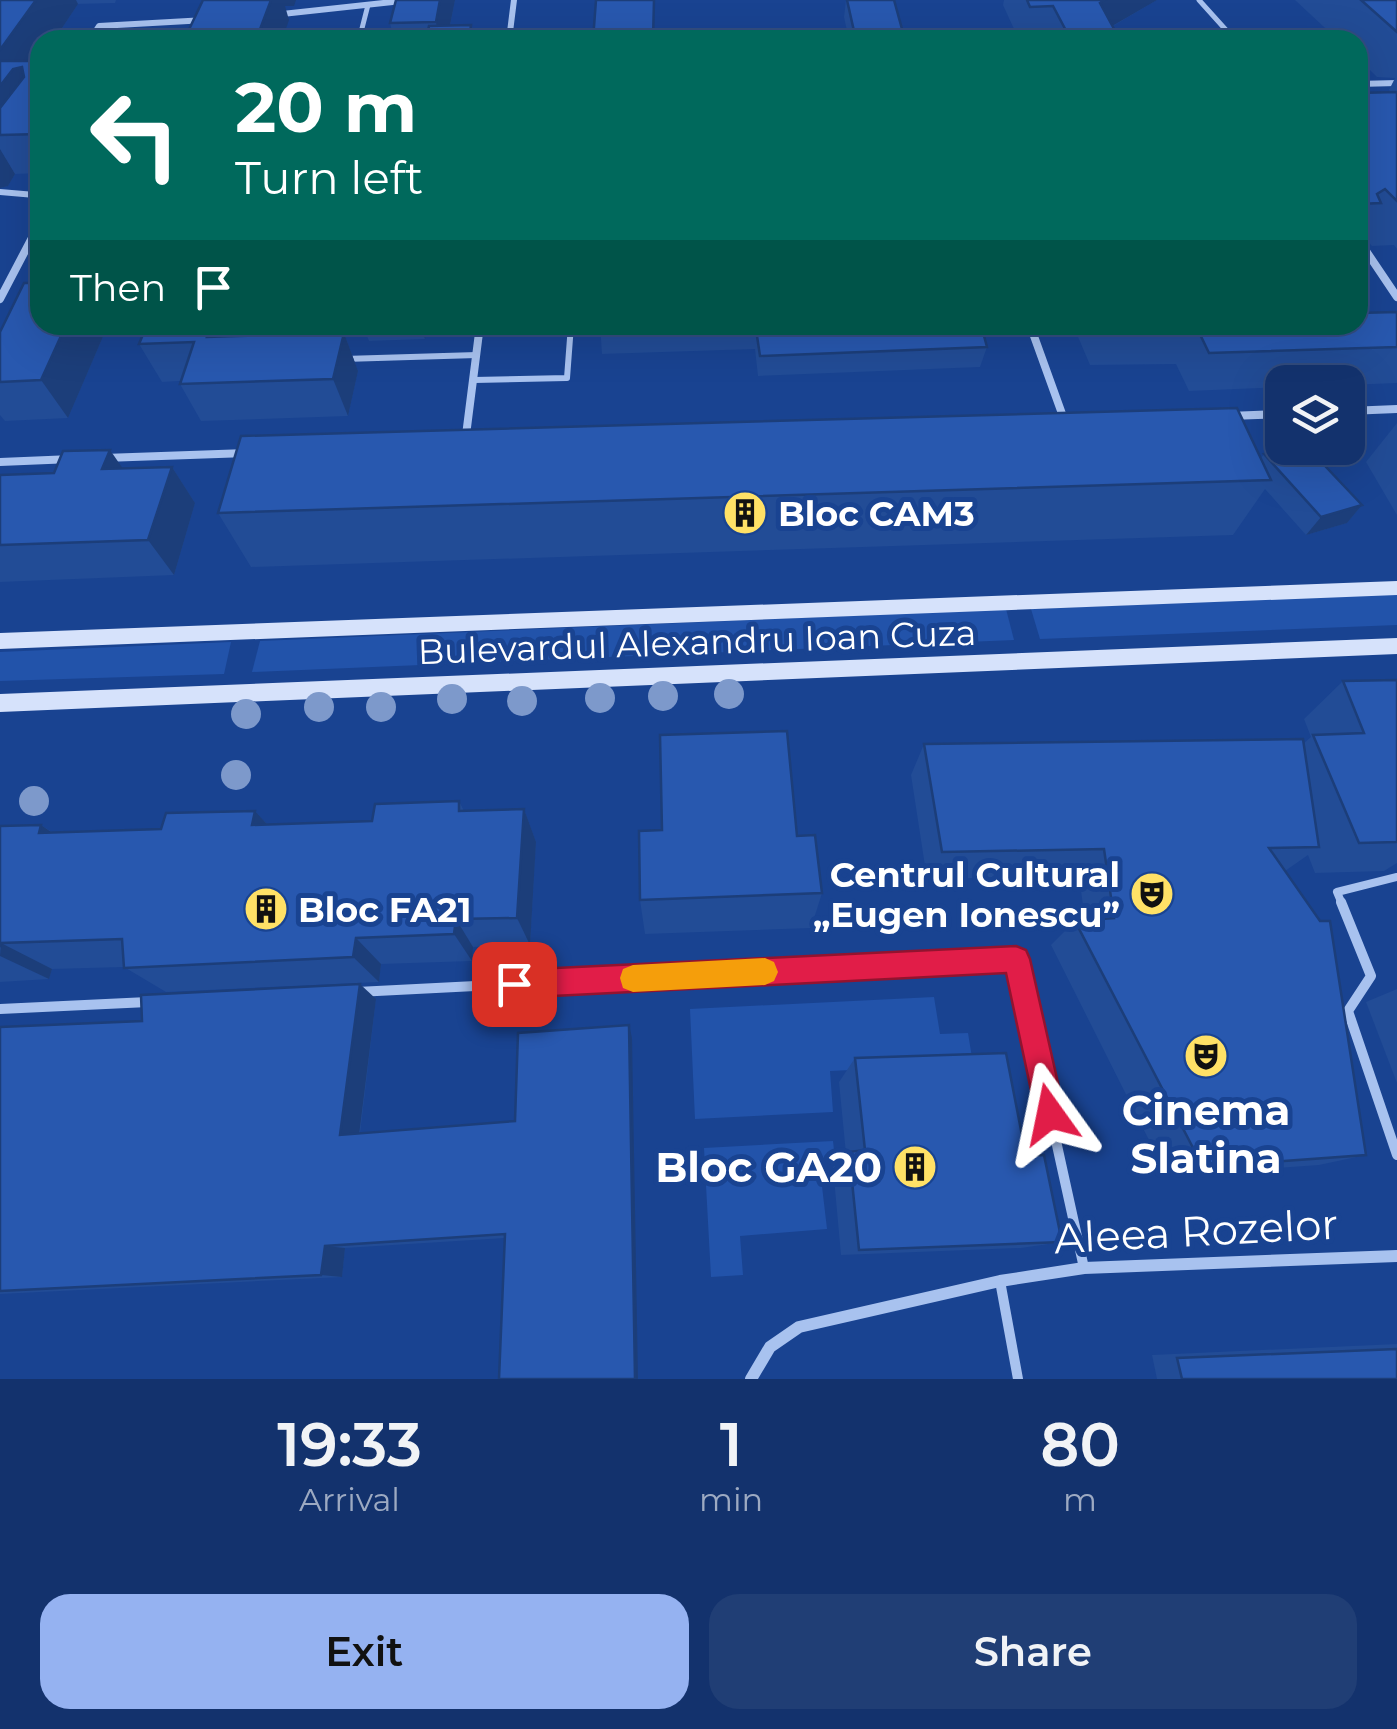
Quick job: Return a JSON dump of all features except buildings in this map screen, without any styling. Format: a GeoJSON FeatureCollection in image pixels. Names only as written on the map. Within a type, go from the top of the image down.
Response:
{"type":"FeatureCollection","features":[{"type":"Feature","properties":{"kind":"main road","name":"Bulevardul Alexandru Ioan Cuza"},"geometry":{"type":"LineString","coordinates":[[0,642],[1397,588]]}},
{"type":"Feature","properties":{"kind":"main road","name":"Bulevardul Alexandru Ioan Cuza"},"geometry":{"type":"LineString","coordinates":[[0,703],[1397,646]]}},
{"type":"Feature","properties":{"kind":"street"},"geometry":{"type":"LineString","coordinates":[[260,16],[411,0]]}},
{"type":"Feature","properties":{"kind":"street"},"geometry":{"type":"LineString","coordinates":[[510,30],[514,0]]}},
{"type":"Feature","properties":{"kind":"street"},"geometry":{"type":"LineString","coordinates":[[96,30],[99,26],[207,20]]}},
{"type":"Feature","properties":{"kind":"street"},"geometry":{"type":"LineString","coordinates":[[1368,84],[1397,84]]}},
{"type":"Feature","properties":{"kind":"street"},"geometry":{"type":"LineString","coordinates":[[0,192],[30,195]]}},
{"type":"Feature","properties":{"kind":"street"},"geometry":{"type":"LineString","coordinates":[[0,299],[30,241]]}},
{"type":"Feature","properties":{"kind":"street"},"geometry":{"type":"LineString","coordinates":[[1368,253],[1397,297]]}},
{"type":"Feature","properties":{"kind":"street"},"geometry":{"type":"LineString","coordinates":[[465,444],[479,335]]}},
{"type":"Feature","properties":{"kind":"street"},"geometry":{"type":"LineString","coordinates":[[1034,335],[1065,422]]}},
{"type":"Feature","properties":{"kind":"street"},"geometry":{"type":"LineString","coordinates":[[1365,411],[1397,410]]}},
{"type":"Feature","properties":{"kind":"street"},"geometry":{"type":"LineString","coordinates":[[1223,416],[1265,415]]}},
{"type":"Feature","properties":{"kind":"street"},"geometry":{"type":"LineString","coordinates":[[1046,422],[1085,421]]}},
{"type":"Feature","properties":{"kind":"street"},"geometry":{"type":"LineString","coordinates":[[447,445],[484,444]]}},
{"type":"Feature","properties":{"kind":"street"},"geometry":{"type":"LineString","coordinates":[[94,458],[264,452]]}},
{"type":"Feature","properties":{"kind":"street"},"geometry":{"type":"LineString","coordinates":[[0,462],[76,459]]}},
{"type":"Feature","properties":{"kind":"street","name":"Aleea Rozelor"},"geometry":{"type":"LineString","coordinates":[[751,1379],[754,1368],[770,1347],[799,1327],[1000,1281],[1084,1268],[1397,1256]]}},
{"type":"Feature","properties":{"kind":"lane"},"geometry":{"type":"LineString","coordinates":[[1199,0],[1226,30]]}},
{"type":"Feature","properties":{"kind":"lane"},"geometry":{"type":"LineString","coordinates":[[362,30],[368,5]]}},
{"type":"Feature","properties":{"kind":"lane"},"geometry":{"type":"LineString","coordinates":[[474,380],[567,378],[569,335]]}},
{"type":"Feature","properties":{"kind":"lane"},"geometry":{"type":"LineString","coordinates":[[336,359],[478,355]]}},
{"type":"Feature","properties":{"kind":"lane"},"geometry":{"type":"LineString","coordinates":[[1397,877],[1337,892],[1371,976],[1348,1011],[1397,1155]]}},
{"type":"Feature","properties":{"kind":"lane"},"geometry":{"type":"LineString","coordinates":[[336,993],[1016,959],[1084,1268]]}},
{"type":"Feature","properties":{"kind":"lane"},"geometry":{"type":"LineString","coordinates":[[0,1009],[158,1001]]}},
{"type":"Feature","properties":{"kind":"lane"},"geometry":{"type":"LineString","coordinates":[[1000,1281],[1018,1379]]}},
{"type":"Feature","properties":{"kind":"shaded area"},"geometry":{"type":"Polygon","coordinates":[[[1397,594],[1397,625],[1040,639],[1031,609],[1397,594]]]}},
{"type":"Feature","properties":{"kind":"shaded area"},"geometry":{"type":"Polygon","coordinates":[[[1006,609],[1014,640],[252,672],[260,641],[1006,609]]]}},
{"type":"Feature","properties":{"kind":"shaded area"},"geometry":{"type":"Polygon","coordinates":[[[231,642],[224,674],[0,681],[0,652],[231,642]]]}},
{"type":"Feature","properties":{"kind":"shaded area"},"geometry":{"type":"Polygon","coordinates":[[[934,997],[940,1034],[968,1033],[973,1064],[830,1071],[833,1112],[695,1119],[690,1009],[934,997]]]}},
{"type":"Feature","properties":{"kind":"shaded area"},"geometry":{"type":"Polygon","coordinates":[[[833,1141],[835,1159],[819,1161],[827,1229],[740,1236],[743,1275],[711,1277],[704,1148],[833,1141]]]}},
{"type":"Feature","properties":{"kind":"slow traffic"},"geometry":{"type":"LineString","coordinates":[[633,978],[765,972]]}},
{"type":"Feature","properties":{"kind":"place","name":"Bloc CAM3"},"geometry":{"type":"Point","coordinates":[745,513]}},
{"type":"Feature","properties":{"kind":"place","name":"Centrul Cultural „Eugen Ionescu”"},"geometry":{"type":"Point","coordinates":[1152,894]}},
{"type":"Feature","properties":{"kind":"place","name":"Bloc FA21"},"geometry":{"type":"Point","coordinates":[266,909]}},
{"type":"Feature","properties":{"kind":"place","name":"Cinema Slatina"},"geometry":{"type":"Point","coordinates":[1206,1056]}},
{"type":"Feature","properties":{"kind":"place","name":"Bloc GA20"},"geometry":{"type":"Point","coordinates":[915,1167]}},
{"type":"Feature","properties":{"kind":"route"},"geometry":{"type":"LineString","coordinates":[[514,984],[1016,959],[1050,1114]]}}]}
